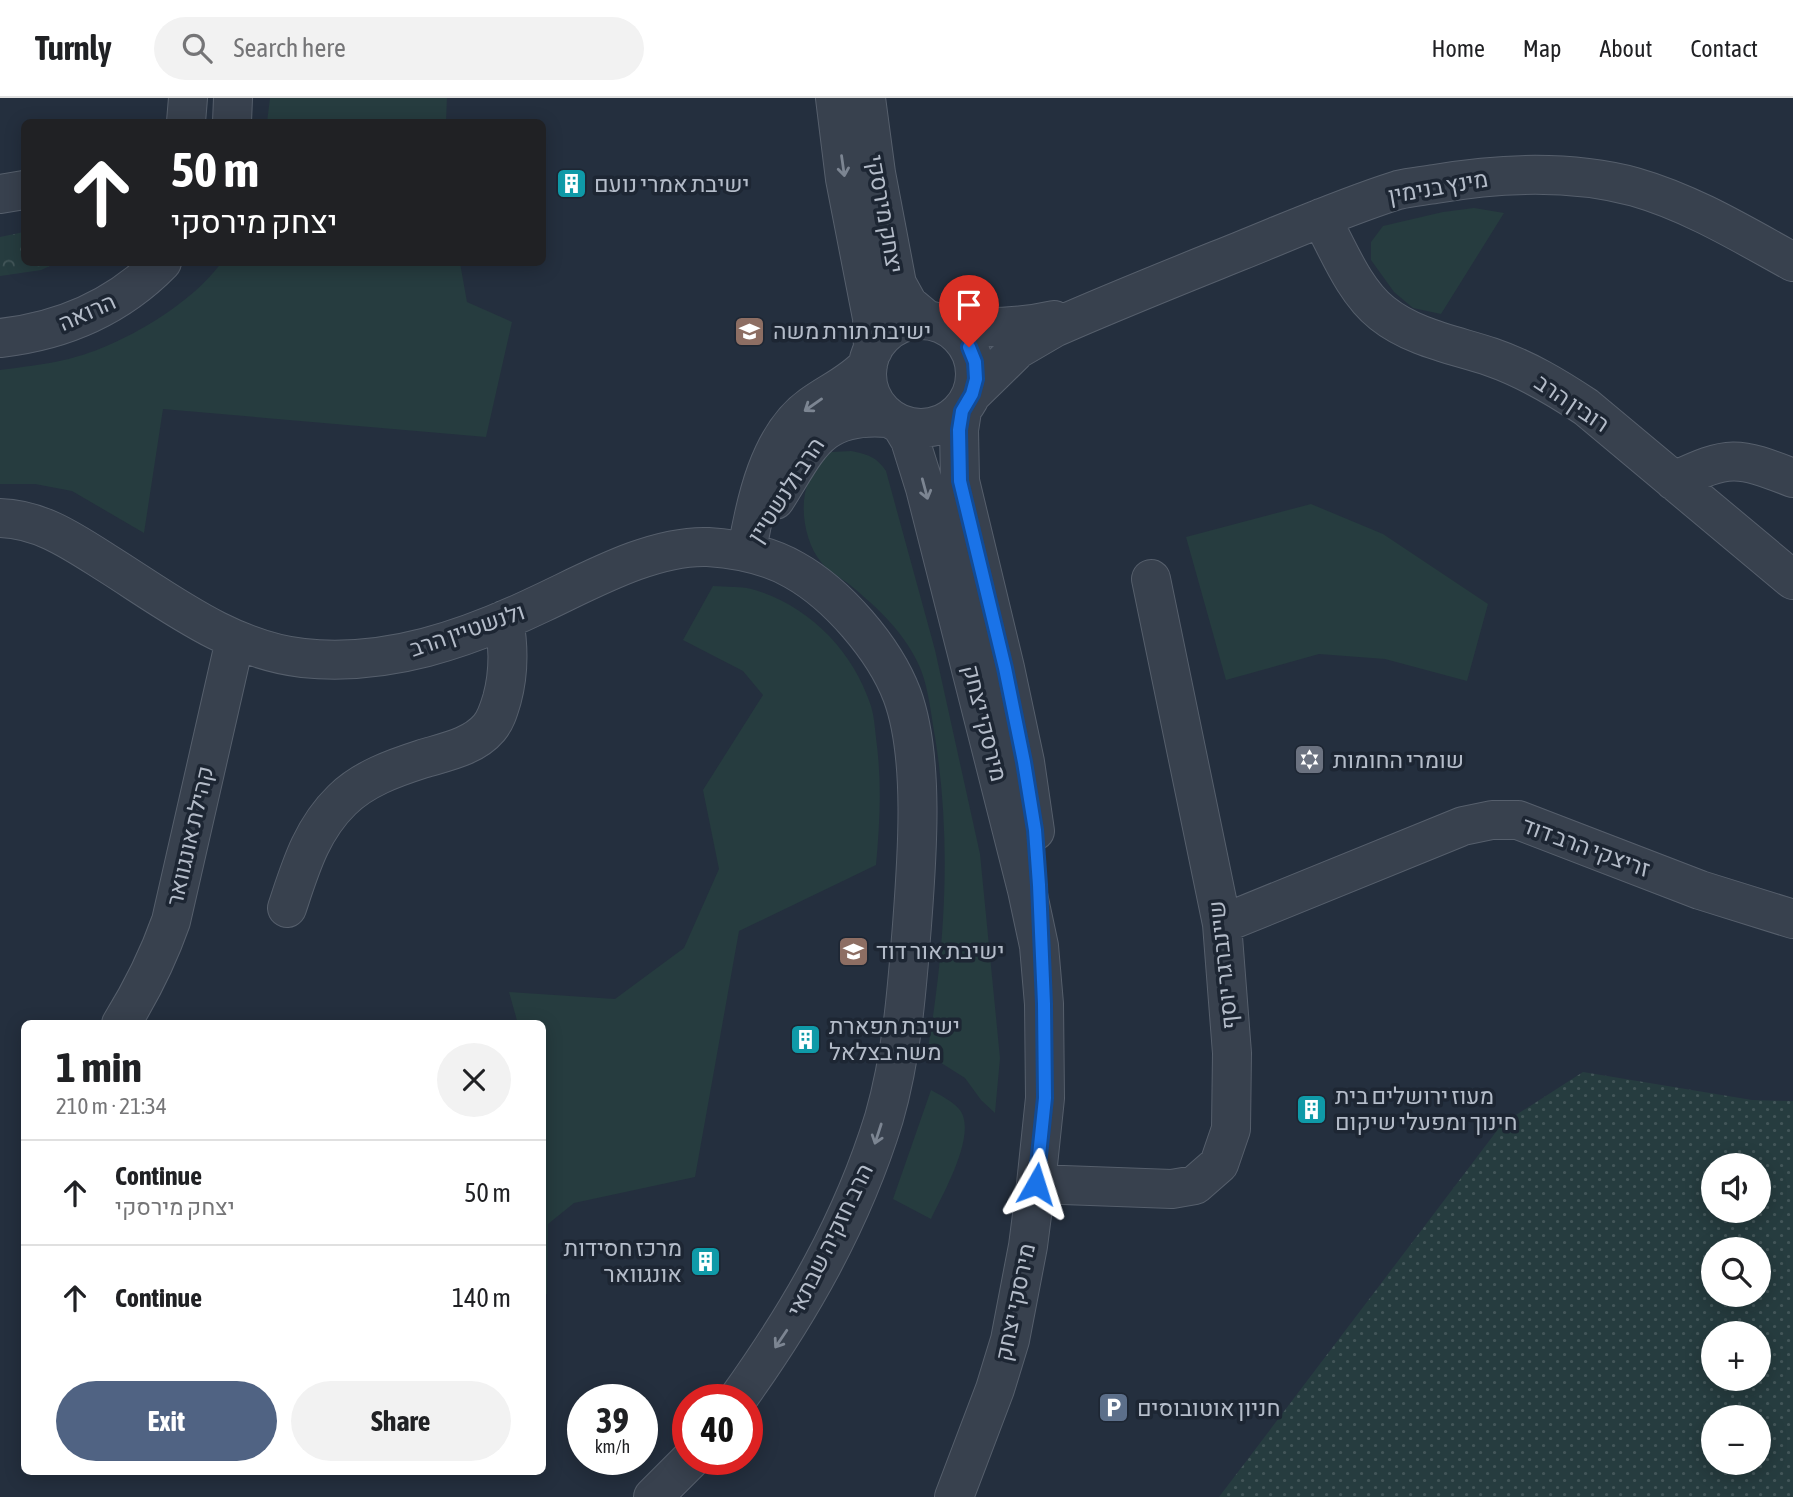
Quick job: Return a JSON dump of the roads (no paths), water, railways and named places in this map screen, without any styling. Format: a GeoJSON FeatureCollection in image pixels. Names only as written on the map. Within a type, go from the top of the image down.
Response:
{"type":"FeatureCollection","features":[{"type":"Feature","properties":{"kind":"street"},"geometry":{"type":"LineString","coordinates":[[232,119],[233,98]]}},
{"type":"Feature","properties":{"kind":"street"},"geometry":{"type":"LineString","coordinates":[[835,98],[845,179],[872,318],[867,380],[870,394],[878,407],[895,421],[918,429],[934,428],[949,421],[1018,349],[1087,313]]}},
{"type":"Feature","properties":{"kind":"street","name":"יצחק מירסקי"},"geometry":{"type":"LineString","coordinates":[[866,98],[876,173],[897,284],[908,304],[936,322]]}},
{"type":"Feature","properties":{"kind":"street","name":"מינץ בנימין"},"geometry":{"type":"LineString","coordinates":[[1087,313],[1321,218],[1402,189],[1472,178],[1543,176],[1596,180],[1635,187],[1711,217],[1793,262]]}},
{"type":"Feature","properties":{"kind":"street"},"geometry":{"type":"LineString","coordinates":[[0,194],[21,190]]}},
{"type":"Feature","properties":{"kind":"street","name":"רובין הרב"},"geometry":{"type":"LineString","coordinates":[[1321,218],[1361,290],[1381,313],[1447,345],[1490,357],[1553,385],[1586,407],[1793,580]]}},
{"type":"Feature","properties":{"kind":"street","name":"הרואה"},"geometry":{"type":"LineString","coordinates":[[0,338],[25,335],[79,320],[109,306],[136,288],[159,266]]}},
{"type":"Feature","properties":{"kind":"street"},"geometry":{"type":"LineString","coordinates":[[870,357],[882,336],[895,326],[911,321],[996,328],[1029,326],[1087,313]]}},
{"type":"Feature","properties":{"kind":"street"},"geometry":{"type":"LineString","coordinates":[[936,322],[959,334],[969,347],[975,362],[976,379],[959,430],[960,481],[1005,668],[1024,762],[1035,830],[1042,977]]}},
{"type":"Feature","properties":{"kind":"street","name":"הרב ולנשטיין"},"geometry":{"type":"LineString","coordinates":[[747,551],[755,507],[784,434],[810,406],[847,384],[870,357]]}},
{"type":"Feature","properties":{"kind":"street","name":"הרב ולנשטיין"},"geometry":{"type":"LineString","coordinates":[[747,551],[768,511],[818,437],[837,423],[850,418],[864,416],[895,421]]}},
{"type":"Feature","properties":{"kind":"street","name":"מירסקי יצחק"},"geometry":{"type":"LineString","coordinates":[[895,421],[911,440],[916,456],[965,646],[1027,890],[1039,946],[1044,1004],[1045,1098],[1028,1246],[1010,1340],[954,1497]]}},
{"type":"Feature","properties":{"kind":"street"},"geometry":{"type":"LineString","coordinates":[[1674,481],[1707,465],[1732,460],[1756,464],[1793,478]]}},
{"type":"Feature","properties":{"kind":"street","name":"ולנשטיין הרב"},"geometry":{"type":"LineString","coordinates":[[0,518],[36,524],[60,533],[178,608],[235,640],[300,658],[378,657],[443,643],[505,620],[637,561],[682,549],[704,547],[747,551],[793,569],[844,609],[871,643],[902,694],[909,722],[916,775],[917,844],[906,988],[895,1068]]}},
{"type":"Feature","properties":{"kind":"street","name":"שיינברגר יוסף"},"geometry":{"type":"LineString","coordinates":[[1036,1184],[1172,1189],[1195,1185],[1219,1164],[1231,1129],[1232,1053],[1223,925],[1151,579]]}},
{"type":"Feature","properties":{"kind":"street"},"geometry":{"type":"LineString","coordinates":[[287,908],[308,849],[323,821],[343,799],[371,779],[453,750],[478,738],[490,728],[504,691],[508,653],[505,620]]}},
{"type":"Feature","properties":{"kind":"street","name":"קהילת אונגוואר"},"geometry":{"type":"LineString","coordinates":[[123,1020],[151,973],[171,920],[235,640]]}},
{"type":"Feature","properties":{"kind":"street","name":"זריצקי הרב דוד"},"geometry":{"type":"LineString","coordinates":[[1223,925],[1463,826],[1492,820],[1518,820],[1700,890],[1793,919]]}},
{"type":"Feature","properties":{"kind":"street","name":"הרב חזקיה שבתאי"},"geometry":{"type":"LineString","coordinates":[[748,1384],[787,1329],[815,1282],[845,1220],[885,1114],[895,1068]]}},
{"type":"Feature","properties":{"kind":"street"},"geometry":{"type":"LineString","coordinates":[[653,1497],[675,1475]]}},
{"type":"Feature","properties":{"kind":"place","name":"ישיבת אמרי נועם"},"geometry":{"type":"Point","coordinates":[571,184]}},
{"type":"Feature","properties":{"kind":"place","name":"ישיבת תורת משה"},"geometry":{"type":"Point","coordinates":[750,331]}},
{"type":"Feature","properties":{"kind":"place","name":"שומרי החומות"},"geometry":{"type":"Point","coordinates":[1310,760]}},
{"type":"Feature","properties":{"kind":"place","name":"ישיבת אור דוד"},"geometry":{"type":"Point","coordinates":[853,951]}},
{"type":"Feature","properties":{"kind":"place","name":"ישיבת תפארת משה בצלאל"},"geometry":{"type":"Point","coordinates":[806,1039]}},
{"type":"Feature","properties":{"kind":"place","name":"מעוז ירושלים בית חינוך ומפעלי שיקום"},"geometry":{"type":"Point","coordinates":[1312,1109]}},
{"type":"Feature","properties":{"kind":"place","name":"מרכז חסידות אונגוואר"},"geometry":{"type":"Point","coordinates":[705,1261]}},
{"type":"Feature","properties":{"kind":"place","name":"חניון אוטובוסים"},"geometry":{"type":"Point","coordinates":[1114,1408]}}]}
